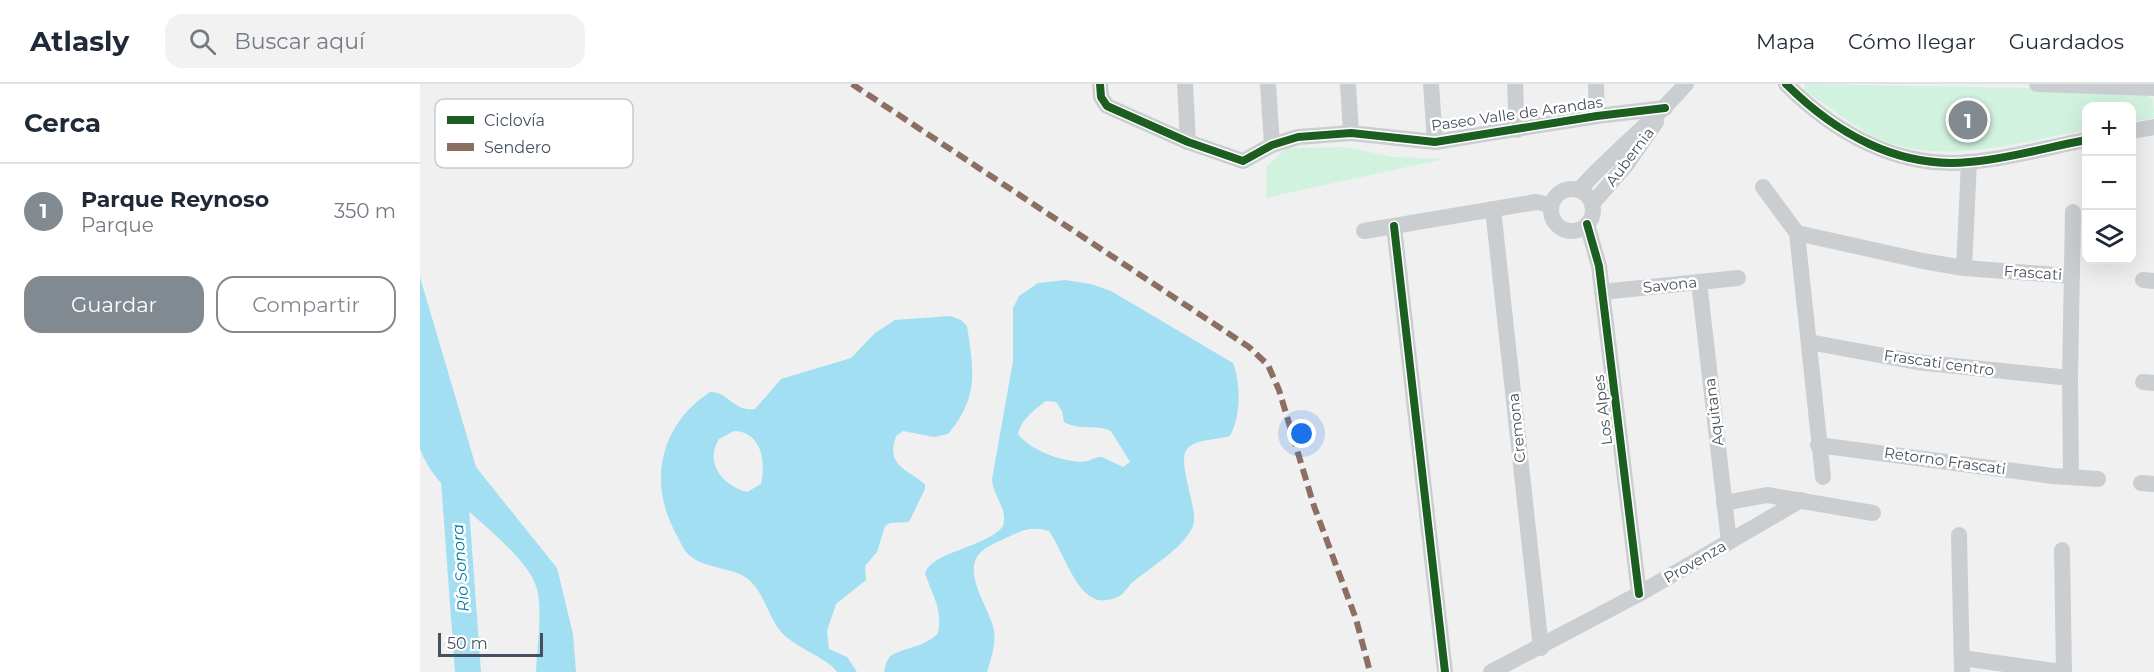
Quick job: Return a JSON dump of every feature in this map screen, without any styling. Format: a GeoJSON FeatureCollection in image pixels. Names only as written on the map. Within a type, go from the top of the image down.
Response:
{"type":"FeatureCollection","features":[{"type":"Feature","properties":{"kind":"street","name":"Paseo Valle de Arandas"},"geometry":{"type":"LineString","coordinates":[[1100,84],[1103,103],[1188,142],[1243,161],[1272,145],[1298,137],[1351,133],[1435,142],[1597,116],[1665,108]]}},
{"type":"Feature","properties":{"kind":"street"},"geometry":{"type":"LineString","coordinates":[[1185,84],[1188,142]]}},
{"type":"Feature","properties":{"kind":"street"},"geometry":{"type":"LineString","coordinates":[[1268,84],[1272,145]]}},
{"type":"Feature","properties":{"kind":"street"},"geometry":{"type":"LineString","coordinates":[[1348,84],[1351,133]]}},
{"type":"Feature","properties":{"kind":"street"},"geometry":{"type":"LineString","coordinates":[[1431,84],[1435,142]]}},
{"type":"Feature","properties":{"kind":"street"},"geometry":{"type":"LineString","coordinates":[[1515,84],[1517,130]]}},
{"type":"Feature","properties":{"kind":"street"},"geometry":{"type":"LineString","coordinates":[[1596,84],[1597,116]]}},
{"type":"Feature","properties":{"kind":"street","name":"Aubernia"},"geometry":{"type":"LineString","coordinates":[[1592,204],[1627,164],[1665,108],[1686,84]]}},
{"type":"Feature","properties":{"kind":"street"},"geometry":{"type":"LineString","coordinates":[[2037,84],[2154,88]]}},
{"type":"Feature","properties":{"kind":"street"},"geometry":{"type":"LineString","coordinates":[[1790,85],[1831,120],[1876,149],[1923,162],[1969,162],[2082,141]]}},
{"type":"Feature","properties":{"kind":"street","name":"Aubernia"},"geometry":{"type":"LineString","coordinates":[[1579,190],[1615,151],[1665,108]]}},
{"type":"Feature","properties":{"kind":"street"},"geometry":{"type":"LineString","coordinates":[[2136,130],[2154,127]]}},
{"type":"Feature","properties":{"kind":"street"},"geometry":{"type":"LineString","coordinates":[[1964,267],[1969,162]]}},
{"type":"Feature","properties":{"kind":"street"},"geometry":{"type":"LineString","coordinates":[[1762,187],[1797,233],[1823,477]]}},
{"type":"Feature","properties":{"kind":"street"},"geometry":{"type":"LineString","coordinates":[[1579,190],[1592,204],[1592,214],[1587,224],[1574,231],[1566,230],[1554,220],[1551,205],[1562,191],[1579,190]]}},
{"type":"Feature","properties":{"kind":"street"},"geometry":{"type":"LineString","coordinates":[[1364,231],[1536,202],[1551,205]]}},
{"type":"Feature","properties":{"kind":"street","name":"Cremona"},"geometry":{"type":"LineString","coordinates":[[1493,209],[1540,648]]}},
{"type":"Feature","properties":{"kind":"street"},"geometry":{"type":"LineString","coordinates":[[2072,276],[2073,212]]}},
{"type":"Feature","properties":{"kind":"street","name":"Los Alpes"},"geometry":{"type":"LineString","coordinates":[[1587,224],[1595,248],[1602,292],[1639,594]]}},
{"type":"Feature","properties":{"kind":"street"},"geometry":{"type":"LineString","coordinates":[[1394,226],[1445,672]]}},
{"type":"Feature","properties":{"kind":"street","name":"Frascati"},"geometry":{"type":"LineString","coordinates":[[1797,233],[1923,261],[1964,267],[2072,276],[2071,477]]}},
{"type":"Feature","properties":{"kind":"street","name":"Savona"},"geometry":{"type":"LineString","coordinates":[[1602,292],[1738,278]]}},
{"type":"Feature","properties":{"kind":"street","name":"Aquitana"},"geometry":{"type":"LineString","coordinates":[[1699,282],[1729,542]]}},
{"type":"Feature","properties":{"kind":"street","name":"Frascati centro"},"geometry":{"type":"LineString","coordinates":[[1809,342],[1917,362],[2070,378]]}},
{"type":"Feature","properties":{"kind":"street","name":"Retorno Frascati"},"geometry":{"type":"LineString","coordinates":[[1818,445],[2098,479]]}},
{"type":"Feature","properties":{"kind":"street"},"geometry":{"type":"LineString","coordinates":[[1725,503],[1767,495],[1873,513]]}},
{"type":"Feature","properties":{"kind":"street","name":"Provenza"},"geometry":{"type":"LineString","coordinates":[[1491,672],[1639,594],[1801,500]]}},
{"type":"Feature","properties":{"kind":"street"},"geometry":{"type":"LineString","coordinates":[[1959,535],[1962,665],[2063,672],[2062,550]]}},
{"type":"Feature","properties":{"kind":"green space"},"geometry":{"type":"Polygon","coordinates":[[[1806,84],[2138,90],[2153,99],[2154,118],[2136,121],[2136,102],[2082,102],[2082,131],[1985,149],[1934,151],[1909,148],[1875,137],[1803,90],[1806,84]]]}},
{"type":"Feature","properties":{"kind":"green space"},"geometry":{"type":"Polygon","coordinates":[[[1346,147],[1393,157],[1444,159],[1266,198],[1267,166],[1286,148],[1346,147]]]}},
{"type":"Feature","properties":{"kind":"water"},"geometry":{"type":"Polygon","coordinates":[[[420,277],[476,467],[557,568],[573,634],[576,672],[536,672],[539,604],[532,577],[503,542],[445,488],[430,469],[420,449],[420,277]]]}},
{"type":"Feature","properties":{"kind":"water"},"geometry":{"type":"Polygon","coordinates":[[[1065,280],[1091,284],[1111,291],[1233,363],[1239,400],[1234,428],[1230,436],[1195,443],[1187,449],[1184,463],[1185,473],[1194,514],[1191,529],[1178,546],[1133,582],[1121,595],[1101,600],[1088,595],[1075,579],[1049,531],[1032,529],[1022,531],[986,548],[975,561],[975,580],[994,631],[994,647],[987,672],[884,672],[887,661],[892,655],[926,642],[938,633],[938,609],[925,573],[930,566],[938,559],[986,539],[1003,526],[1004,514],[992,479],[1013,361],[1013,308],[1019,296],[1038,283],[1065,280]],[[1046,401],[1025,419],[1018,434],[1023,440],[1040,451],[1070,461],[1088,461],[1102,457],[1123,467],[1130,462],[1111,431],[1070,425],[1064,422],[1062,411],[1056,402],[1046,401]]]}},
{"type":"Feature","properties":{"kind":"water"},"geometry":{"type":"Polygon","coordinates":[[[950,316],[961,320],[967,326],[972,383],[965,408],[948,434],[934,437],[903,431],[896,436],[894,453],[896,460],[899,465],[925,484],[925,489],[909,522],[890,523],[885,526],[877,552],[865,566],[866,580],[836,604],[827,631],[829,649],[847,657],[857,672],[837,672],[782,633],[758,591],[748,579],[734,572],[703,563],[687,553],[667,513],[662,493],[661,474],[664,455],[670,437],[680,421],[693,405],[710,392],[722,395],[741,407],[755,409],[781,379],[851,358],[875,333],[895,320],[950,316]],[[734,431],[719,439],[714,457],[718,472],[724,479],[730,485],[747,492],[761,484],[763,467],[756,442],[743,433],[734,431]]]}},
{"type":"Feature","properties":{"kind":"waterway","name":"Río Sonora"},"geometry":{"type":"LineString","coordinates":[[453,467],[468,672]]}},
{"type":"Feature","properties":{"kind":"marked path"},"geometry":{"type":"LineString","coordinates":[[852,84],[1249,347],[1268,365],[1279,390],[1314,506],[1356,619],[1370,672]]}},
{"type":"Feature","properties":{"kind":"cycle path"},"geometry":{"type":"LineString","coordinates":[[1100,84],[1101,97],[1107,106],[1188,142],[1243,161],[1272,145],[1298,137],[1351,133],[1435,142],[1597,116],[1665,108]]}},
{"type":"Feature","properties":{"kind":"cycle path"},"geometry":{"type":"LineString","coordinates":[[1786,84],[1825,118],[1847,132],[1869,144],[1917,160],[1943,163],[1969,162],[2013,156],[2082,141]]}},
{"type":"Feature","properties":{"kind":"cycle path"},"geometry":{"type":"LineString","coordinates":[[1587,224],[1599,266],[1639,594]]}},
{"type":"Feature","properties":{"kind":"cycle path"},"geometry":{"type":"LineString","coordinates":[[1394,226],[1445,672]]}},
{"type":"Feature","properties":{"kind":"place","name":"Parque Reynoso"},"geometry":{"type":"Point","coordinates":[1968,120]}}]}
